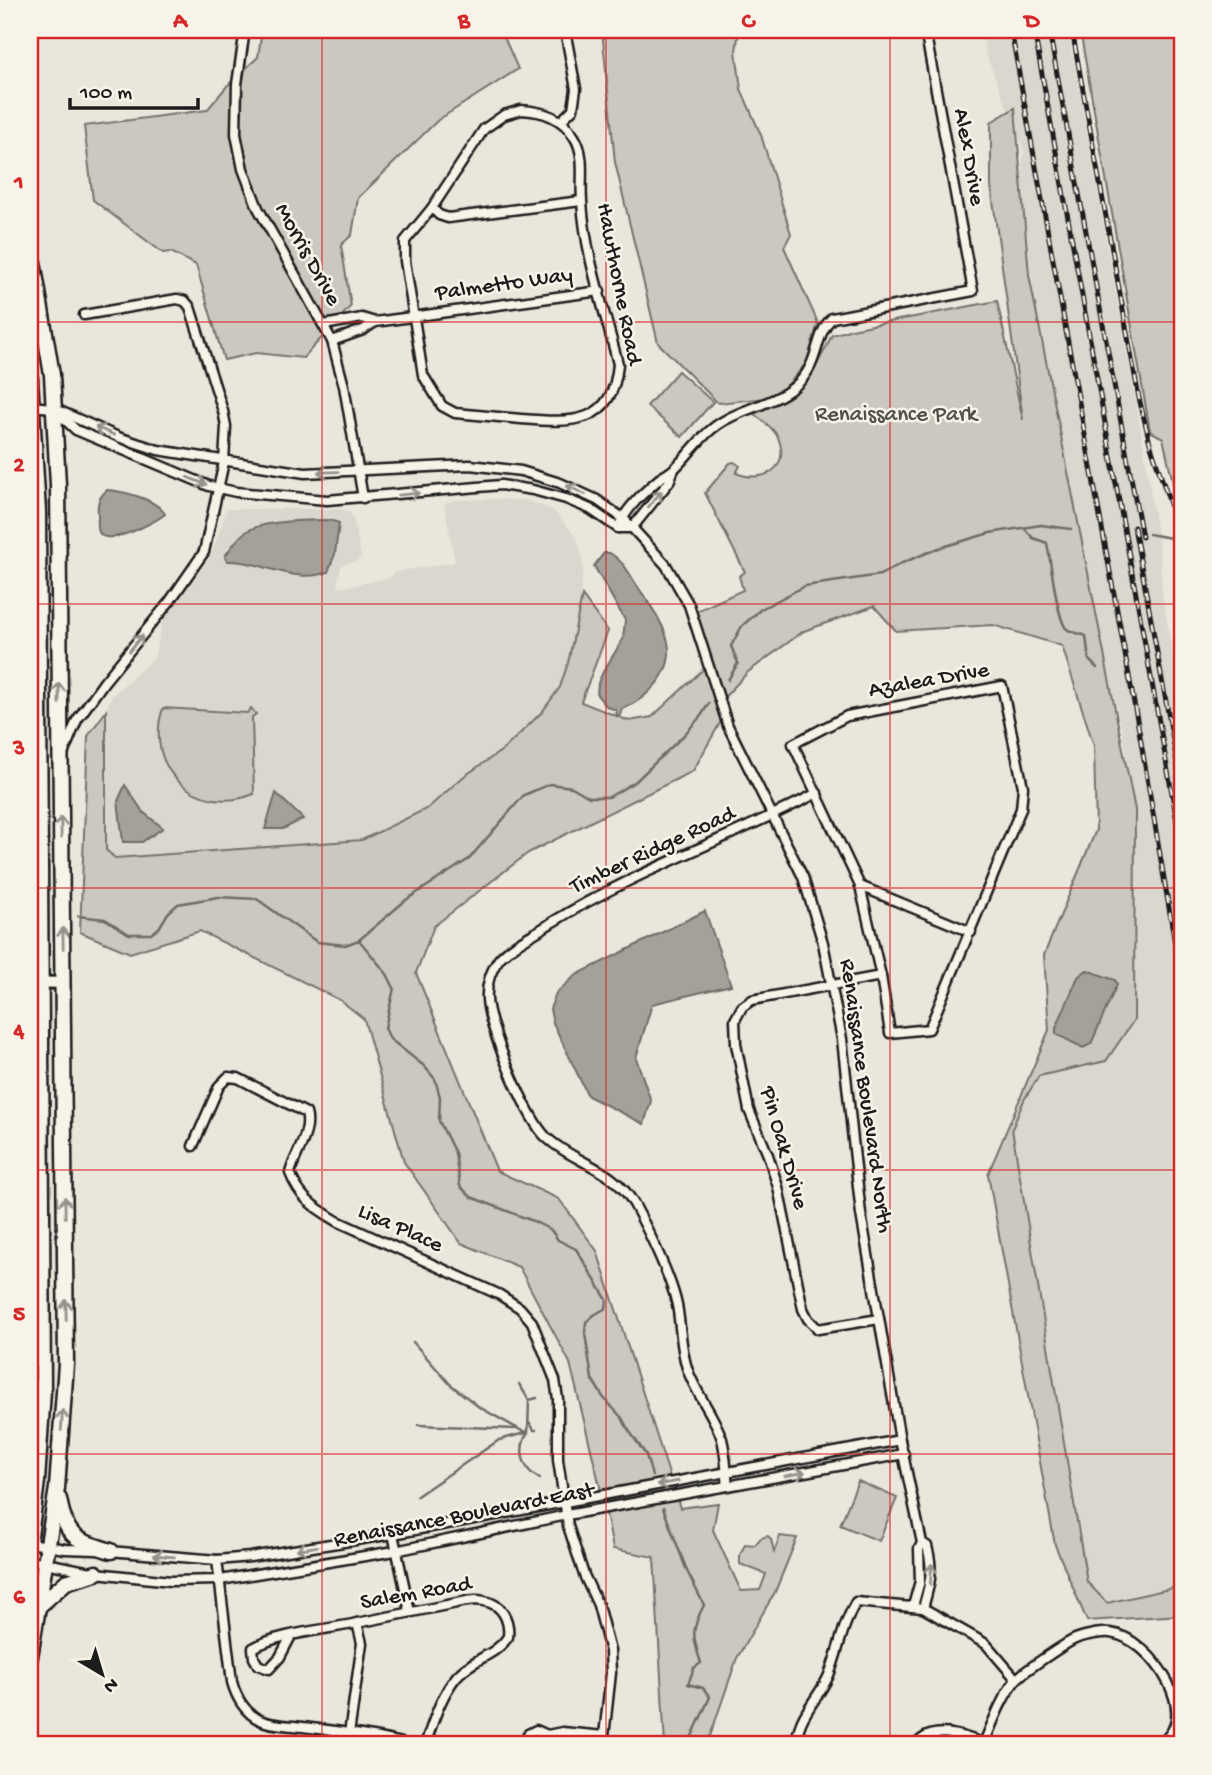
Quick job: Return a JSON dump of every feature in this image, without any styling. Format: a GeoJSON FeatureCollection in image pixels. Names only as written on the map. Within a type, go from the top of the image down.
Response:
{"type":"FeatureCollection","features":[{"type":"Feature","properties":{"kind":"highway"},"geometry":{"type":"LineString","coordinates":[[30,244],[52,374],[58,485],[66,1345],[57,1488],[46,1545],[37,1561],[39,1606],[30,1657]]}},
{"type":"Feature","properties":{"kind":"highway"},"geometry":{"type":"LineString","coordinates":[[30,378],[38,512],[40,903],[35,982],[43,1391],[30,1536]]}},
{"type":"Feature","properties":{"kind":"highway"},"geometry":{"type":"LineString","coordinates":[[30,934],[40,903]]}},
{"type":"Feature","properties":{"kind":"highway"},"geometry":{"type":"LineString","coordinates":[[57,1488],[62,1519],[71,1535],[81,1542],[111,1551]]}},
{"type":"Feature","properties":{"kind":"highway"},"geometry":{"type":"LineString","coordinates":[[39,1606],[66,1582],[96,1573]]}},
{"type":"Feature","properties":{"kind":"street","name":"Morris Drive"},"geometry":{"type":"LineString","coordinates":[[245,30],[237,85],[236,134],[243,169],[258,208],[332,341],[344,386],[363,498]]}},
{"type":"Feature","properties":{"kind":"street"},"geometry":{"type":"LineString","coordinates":[[561,121],[573,109],[576,89],[565,30]]}},
{"type":"Feature","properties":{"kind":"street","name":"Alex Drive"},"geometry":{"type":"LineString","coordinates":[[674,469],[704,435],[726,419],[778,398],[796,386],[817,355],[825,324],[832,318],[973,291],[925,30]]}},
{"type":"Feature","properties":{"kind":"street","name":"Hawthorne Road"},"geometry":{"type":"LineString","coordinates":[[521,110],[541,111],[561,121],[576,139],[582,159],[582,201],[590,257],[618,364],[617,383],[610,398],[594,414],[562,422],[455,413],[442,405],[423,375],[405,261],[405,241],[432,208],[484,129],[504,115],[521,110]]}},
{"type":"Feature","properties":{"kind":"street"},"geometry":{"type":"LineString","coordinates":[[432,208],[439,215],[448,218],[582,201]]}},
{"type":"Feature","properties":{"kind":"street","name":"Palmetto Way"},"geometry":{"type":"LineString","coordinates":[[413,316],[600,291]]}},
{"type":"Feature","properties":{"kind":"street"},"geometry":{"type":"LineString","coordinates":[[60,761],[77,720],[104,682],[170,601],[204,552],[224,462],[226,426],[190,307],[185,301],[177,299],[84,315]]}},
{"type":"Feature","properties":{"kind":"street"},"geometry":{"type":"LineString","coordinates":[[324,325],[362,318],[375,321],[413,316]]}},
{"type":"Feature","properties":{"kind":"street"},"geometry":{"type":"LineString","coordinates":[[332,341],[363,330],[375,321]]}},
{"type":"Feature","properties":{"kind":"street"},"geometry":{"type":"LineString","coordinates":[[31,406],[53,408],[76,430],[175,473],[219,488],[327,500],[501,485],[566,499],[590,509],[618,528],[632,528],[669,482],[674,469]]}},
{"type":"Feature","properties":{"kind":"street","name":"Renaissance Boulevard North"},"geometry":{"type":"LineString","coordinates":[[53,408],[118,437],[158,450],[305,473],[470,465],[521,471],[560,483],[597,500],[622,518],[666,565],[689,605],[728,726],[803,877],[834,986],[861,1214],[900,1440],[922,1543],[919,1549],[920,1581],[913,1606]]}},
{"type":"Feature","properties":{"kind":"street"},"geometry":{"type":"LineString","coordinates":[[618,528],[622,518],[660,479],[674,469]]}},
{"type":"Feature","properties":{"kind":"street","name":"Azalea Drive"},"geometry":{"type":"LineString","coordinates":[[1002,686],[1023,787],[1021,808],[929,1029],[890,1033],[881,976],[860,886],[793,744],[847,716],[1002,686]]}},
{"type":"Feature","properties":{"kind":"street"},"geometry":{"type":"LineString","coordinates":[[772,816],[817,793]]}},
{"type":"Feature","properties":{"kind":"street","name":"Timber Ridge Road"},"geometry":{"type":"LineString","coordinates":[[728,1486],[722,1441],[688,1373],[681,1348],[678,1310],[671,1284],[635,1205],[623,1186],[609,1174],[546,1137],[530,1116],[490,1016],[486,997],[491,972],[500,957],[517,945],[620,883],[772,816]]}},
{"type":"Feature","properties":{"kind":"street"},"geometry":{"type":"LineString","coordinates":[[860,886],[971,932]]}},
{"type":"Feature","properties":{"kind":"street"},"geometry":{"type":"LineString","coordinates":[[834,986],[881,976]]}},
{"type":"Feature","properties":{"kind":"street"},"geometry":{"type":"LineString","coordinates":[[35,982],[63,983]]}},
{"type":"Feature","properties":{"kind":"street","name":"Pin Oak Drive"},"geometry":{"type":"LineString","coordinates":[[834,986],[752,1000],[742,1007],[735,1020],[736,1044],[749,1111],[778,1187],[793,1269],[808,1319],[818,1329],[878,1319]]}},
{"type":"Feature","properties":{"kind":"street","name":"Lisa Place"},"geometry":{"type":"LineString","coordinates":[[193,1146],[219,1086],[228,1077],[238,1078],[306,1113],[306,1131],[290,1172],[297,1192],[337,1222],[500,1295],[520,1308],[532,1322],[555,1380],[558,1399],[558,1460],[574,1548],[598,1605],[610,1651],[611,1673],[604,1741]]}},
{"type":"Feature","properties":{"kind":"street","name":"Renaissance Boulevard East"},"geometry":{"type":"LineString","coordinates":[[30,1543],[65,1549],[217,1560],[250,1557],[393,1534],[900,1440]]}},
{"type":"Feature","properties":{"kind":"street","name":"Renaissance Boulevard East"},"geometry":{"type":"LineString","coordinates":[[37,1561],[96,1573],[171,1581],[220,1580],[396,1551],[567,1516],[904,1454]]}},
{"type":"Feature","properties":{"kind":"street"},"geometry":{"type":"LineString","coordinates":[[393,1534],[410,1612]]}},
{"type":"Feature","properties":{"kind":"street","name":"Renaissance Boulevard North"},"geometry":{"type":"LineString","coordinates":[[922,1543],[927,1546],[932,1564],[931,1582],[923,1608]]}},
{"type":"Feature","properties":{"kind":"street"},"geometry":{"type":"LineString","coordinates":[[217,1560],[232,1682],[243,1706],[260,1720],[272,1724],[410,1745]]}},
{"type":"Feature","properties":{"kind":"street","name":"Salem Road"},"geometry":{"type":"LineString","coordinates":[[291,1636],[280,1657],[269,1669],[258,1665],[253,1648],[261,1643],[291,1636],[410,1612],[476,1600],[495,1604],[502,1611],[509,1628],[508,1637],[495,1652],[457,1676],[437,1712],[425,1745]]}},
{"type":"Feature","properties":{"kind":"street"},"geometry":{"type":"LineString","coordinates":[[797,1745],[803,1721],[828,1677],[846,1619],[856,1602],[923,1608],[986,1644],[1016,1679]]}},
{"type":"Feature","properties":{"kind":"street"},"geometry":{"type":"LineString","coordinates":[[349,1734],[362,1643],[357,1623]]}},
{"type":"Feature","properties":{"kind":"street"},"geometry":{"type":"LineString","coordinates":[[916,1745],[920,1740],[939,1732],[986,1744],[999,1708],[1016,1679],[1074,1639],[1110,1633],[1134,1641],[1152,1658],[1166,1678],[1175,1699],[1177,1716],[1172,1732],[1156,1745]]}},
{"type":"Feature","properties":{"kind":"street"},"geometry":{"type":"LineString","coordinates":[[524,1745],[525,1737],[531,1731],[540,1730],[547,1735],[550,1745]]}},
{"type":"Feature","properties":{"kind":"street"},"geometry":{"type":"LineString","coordinates":[[547,1735],[562,1732],[604,1741]]}},
{"type":"Feature","properties":{"kind":"shaded area"},"geometry":{"type":"Polygon","coordinates":[[[983,30],[1068,30],[1142,436],[1160,554],[1162,592],[1182,707],[1182,1586],[1107,1603],[1087,1582],[1012,1129],[1024,1100],[1039,1076],[1106,1061],[1135,810],[1122,730],[1091,598],[1056,423],[1016,203],[1024,151],[985,52],[983,30]]]}},
{"type":"Feature","properties":{"kind":"shaded area"},"geometry":{"type":"Polygon","coordinates":[[[107,490],[147,500],[165,514],[131,532],[111,537],[103,536],[98,530],[98,508],[100,499],[107,490]]]}},
{"type":"Feature","properties":{"kind":"shaded area"},"geometry":{"type":"Polygon","coordinates":[[[456,500],[526,500],[553,510],[576,537],[582,555],[583,571],[577,624],[560,687],[542,712],[504,749],[463,777],[428,808],[362,840],[115,858],[106,851],[106,711],[110,699],[154,658],[162,624],[205,565],[227,509],[348,511],[353,517],[361,557],[357,561],[342,565],[337,583],[339,588],[389,578],[395,572],[455,562],[444,504],[456,500]]]}},
{"type":"Feature","properties":{"kind":"shaded area"},"geometry":{"type":"Polygon","coordinates":[[[329,520],[339,523],[335,554],[328,572],[303,576],[227,561],[225,556],[241,536],[255,528],[287,522],[329,520]]]}},
{"type":"Feature","properties":{"kind":"shaded area"},"geometry":{"type":"Polygon","coordinates":[[[604,553],[610,553],[627,570],[658,618],[669,648],[666,668],[655,686],[639,700],[622,709],[617,716],[616,710],[607,707],[597,695],[603,672],[623,639],[625,620],[594,566],[604,553]]]}},
{"type":"Feature","properties":{"kind":"shaded area"},"geometry":{"type":"Polygon","coordinates":[[[125,785],[143,812],[163,828],[142,842],[123,842],[118,801],[125,785]]]}},
{"type":"Feature","properties":{"kind":"shaded area"},"geometry":{"type":"Polygon","coordinates":[[[276,793],[303,819],[283,829],[265,829],[276,793]]]}},
{"type":"Feature","properties":{"kind":"shaded area"},"geometry":{"type":"Polygon","coordinates":[[[705,911],[731,985],[652,1004],[636,1058],[651,1101],[644,1124],[588,1096],[553,1023],[550,1009],[556,993],[576,975],[705,911]]]}},
{"type":"Feature","properties":{"kind":"shaded area"},"geometry":{"type":"Polygon","coordinates":[[[1087,970],[1115,980],[1117,984],[1091,1044],[1083,1048],[1056,1034],[1056,1028],[1078,977],[1087,970]]]}},
{"type":"Feature","properties":{"kind":"green space"},"geometry":{"type":"Polygon","coordinates":[[[262,30],[501,30],[518,69],[438,120],[358,198],[352,235],[341,245],[351,306],[303,358],[256,353],[224,360],[196,265],[171,252],[163,253],[93,200],[84,126],[207,110],[227,86],[258,57],[262,30]]]}},
{"type":"Feature","properties":{"kind":"green space"},"geometry":{"type":"Polygon","coordinates":[[[602,30],[739,30],[736,51],[741,89],[761,135],[791,234],[784,247],[818,323],[807,362],[778,397],[718,403],[658,343],[615,162],[602,30]]]}},
{"type":"Feature","properties":{"kind":"green space"},"geometry":{"type":"Polygon","coordinates":[[[1080,30],[1182,30],[1182,523],[1163,438],[1150,431],[1080,30]]]}},
{"type":"Feature","properties":{"kind":"green space","name":"Renaissance Park"},"geometry":{"type":"Polygon","coordinates":[[[1015,108],[1029,275],[1135,810],[1134,1020],[1106,1061],[1039,1076],[1024,1100],[1012,1129],[1087,1582],[1107,1603],[1182,1586],[1182,1615],[1087,1621],[1055,1545],[988,1174],[1049,1030],[1044,955],[1096,830],[1094,746],[1062,646],[993,625],[896,631],[874,606],[804,631],[748,672],[719,703],[725,714],[693,771],[528,853],[434,926],[416,973],[497,1171],[559,1199],[597,1251],[680,1508],[718,1503],[713,1530],[741,1591],[760,1590],[766,1574],[740,1564],[740,1555],[745,1544],[755,1545],[761,1538],[768,1536],[774,1552],[780,1536],[797,1538],[775,1592],[737,1658],[707,1745],[665,1745],[654,1557],[613,1549],[570,1363],[519,1267],[461,1243],[404,1162],[364,1019],[340,1000],[200,931],[130,953],[80,932],[88,736],[106,711],[106,850],[115,858],[362,840],[428,808],[463,777],[504,749],[542,712],[560,687],[568,663],[582,596],[608,631],[581,702],[629,721],[652,717],[710,663],[692,613],[743,590],[739,576],[745,572],[705,493],[730,463],[734,462],[740,466],[736,473],[754,477],[770,473],[776,468],[781,453],[778,438],[770,427],[754,414],[783,400],[802,384],[832,335],[997,301],[1023,420],[991,186],[991,122],[1015,108]]]}},
{"type":"Feature","properties":{"kind":"green space"},"geometry":{"type":"Polygon","coordinates":[[[678,371],[713,402],[682,437],[647,406],[678,371]]]}},
{"type":"Feature","properties":{"kind":"green space"},"geometry":{"type":"Polygon","coordinates":[[[163,708],[247,713],[251,708],[256,714],[252,717],[254,794],[233,799],[212,799],[194,793],[179,782],[168,768],[161,750],[159,730],[163,708]]]}},
{"type":"Feature","properties":{"kind":"green space"},"geometry":{"type":"Polygon","coordinates":[[[858,1481],[897,1498],[879,1541],[840,1525],[858,1481]]]}},
{"type":"Feature","properties":{"kind":"waterway"},"geometry":{"type":"LineString","coordinates":[[728,680],[738,663],[731,646],[742,626],[761,609],[805,586],[880,575],[939,548],[990,533],[1041,525],[1071,529]]}},
{"type":"Feature","properties":{"kind":"waterway"},"geometry":{"type":"LineString","coordinates":[[1024,528],[1033,538],[1047,543],[1062,620],[1067,629],[1086,636],[1089,660],[1097,668]]}},
{"type":"Feature","properties":{"kind":"waterway"},"geometry":{"type":"LineString","coordinates":[[1149,534],[1171,538]]}},
{"type":"Feature","properties":{"kind":"waterway"},"geometry":{"type":"LineString","coordinates":[[78,916],[105,919],[129,934],[151,934],[178,904],[218,897],[257,899],[317,942],[345,945],[359,940],[406,900],[469,859],[524,795],[550,784],[572,787],[589,797],[609,797],[636,781],[684,735],[709,703]]}},
{"type":"Feature","properties":{"kind":"waterway"},"geometry":{"type":"LineString","coordinates":[[359,940],[387,974],[394,988],[385,1028],[390,1039],[424,1066],[435,1079],[440,1097],[439,1121],[455,1153],[460,1186],[471,1197],[551,1230],[558,1240],[576,1249],[607,1300],[606,1308],[586,1322],[585,1333],[592,1379],[646,1455],[652,1476]]}},
{"type":"Feature","properties":{"kind":"waterway"},"geometry":{"type":"LineString","coordinates":[[413,1342],[450,1384],[479,1407],[522,1431],[528,1432],[529,1400],[537,1398]]}},
{"type":"Feature","properties":{"kind":"waterway"},"geometry":{"type":"LineString","coordinates":[[519,1384],[529,1400]]}},
{"type":"Feature","properties":{"kind":"waterway"},"geometry":{"type":"LineString","coordinates":[[530,1423],[536,1430]]}},
{"type":"Feature","properties":{"kind":"waterway"},"geometry":{"type":"LineString","coordinates":[[418,1425],[516,1429]]}},
{"type":"Feature","properties":{"kind":"waterway"},"geometry":{"type":"LineString","coordinates":[[528,1432],[523,1445],[523,1458],[529,1470],[540,1479]]}},
{"type":"Feature","properties":{"kind":"waterway"},"geometry":{"type":"LineString","coordinates":[[417,1496],[499,1440],[525,1433]]}},
{"type":"Feature","properties":{"kind":"waterway"},"geometry":{"type":"LineString","coordinates":[[663,1508],[687,1571],[704,1605],[694,1633],[701,1663],[694,1668],[688,1684],[703,1688],[710,1697],[688,1745]]}},
{"type":"Feature","properties":{"kind":"railway"},"geometry":{"type":"LineString","coordinates":[[1011,30],[1140,736],[1182,985]]}},
{"type":"Feature","properties":{"kind":"railway"},"geometry":{"type":"LineString","coordinates":[[1034,30],[1182,849]]}},
{"type":"Feature","properties":{"kind":"railway"},"geometry":{"type":"LineString","coordinates":[[1049,30],[1142,537]]}},
{"type":"Feature","properties":{"kind":"railway"},"geometry":{"type":"LineString","coordinates":[[1072,30],[1139,398],[1150,443],[1176,522],[1182,554]]}},
{"type":"Feature","properties":{"kind":"railway"},"geometry":{"type":"LineString","coordinates":[[1134,527],[1182,789]]}}]}
